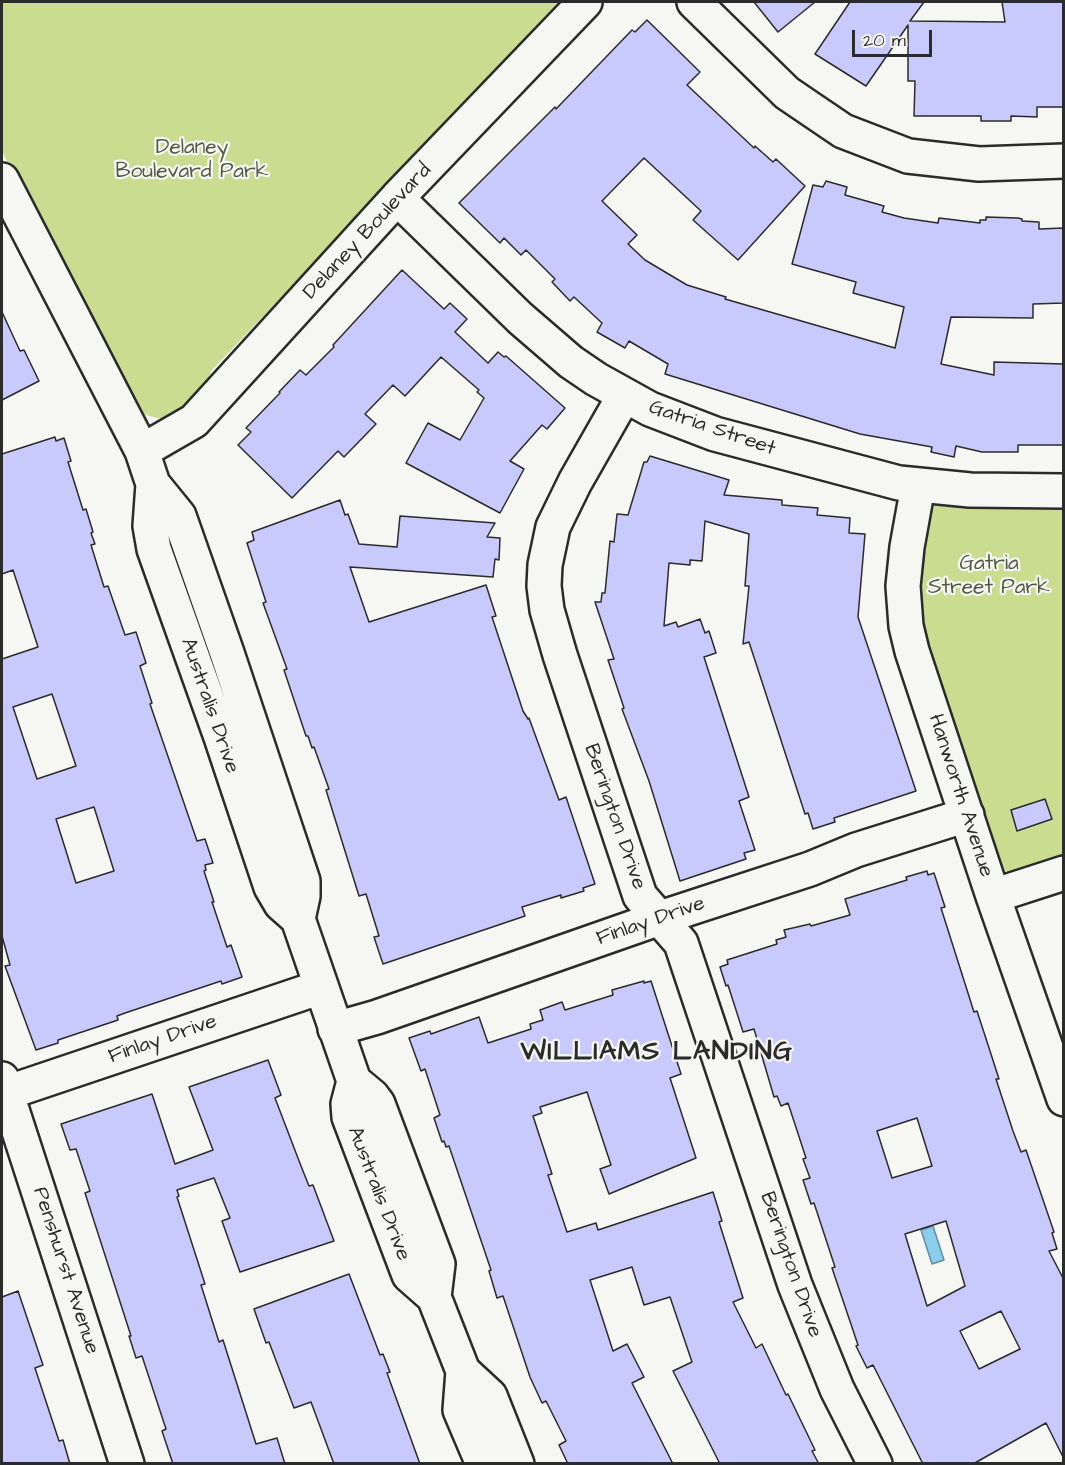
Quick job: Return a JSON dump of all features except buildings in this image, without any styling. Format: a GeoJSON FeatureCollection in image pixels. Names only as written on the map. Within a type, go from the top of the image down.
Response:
{"type":"FeatureCollection","features":[{"type":"Feature","properties":{"kind":"street","name":"Delaney Boulevard"},"geometry":{"type":"LineString","coordinates":[[142,451],[194,421],[397,198],[585,2]]}},
{"type":"Feature","properties":{"kind":"street"},"geometry":{"type":"LineString","coordinates":[[694,2],[787,93],[843,130],[908,156],[979,164],[1064,161]]}},
{"type":"Feature","properties":{"kind":"street","name":"Australis Drive"},"geometry":{"type":"LineString","coordinates":[[2,185],[142,451],[153,483],[179,516],[303,881],[303,896],[298,919],[335,1029],[354,1081],[378,1104],[438,1264],[434,1297],[463,1371],[460,1410],[483,1464]]}},
{"type":"Feature","properties":{"kind":"street","name":"Gatria Street"},"geometry":{"type":"LineString","coordinates":[[397,198],[520,318],[571,362],[650,410],[715,434],[882,480],[918,486],[970,490],[1064,491]]}},
{"type":"Feature","properties":{"kind":"street","name":"Berington Drive"},"geometry":{"type":"LineString","coordinates":[[624,396],[561,508],[549,546],[544,586],[553,634],[640,896],[681,943],[795,1285],[837,1389],[875,1464]]}},
{"type":"Feature","properties":{"kind":"street","name":"Hanworth Avenue"},"geometry":{"type":"LineString","coordinates":[[918,486],[904,577],[906,626],[912,651],[993,896],[1064,1099]]}},
{"type":"Feature","properties":{"kind":"street","name":"Finlay Drive"},"geometry":{"type":"LineString","coordinates":[[335,1029],[377,1017],[660,918],[810,869],[856,850],[967,815]]}},
{"type":"Feature","properties":{"kind":"street"},"geometry":{"type":"LineString","coordinates":[[993,896],[1064,873]]}},
{"type":"Feature","properties":{"kind":"street","name":"Finlay Drive"},"geometry":{"type":"LineString","coordinates":[[4,1086],[321,987]]}},
{"type":"Feature","properties":{"kind":"street","name":"Penshurst Avenue"},"geometry":{"type":"LineString","coordinates":[[4,1086],[127,1464]]}},
{"type":"Feature","properties":{"kind":"street","name":"Australis Drive"},"geometry":{"type":"LineString","coordinates":[[463,1371],[490,1396],[517,1464]]}},
{"type":"Feature","properties":{"kind":"green space","name":"Delaney Boulevard Park"},"geometry":{"type":"Polygon","coordinates":[[[2,2],[563,2],[211,371],[207,387],[191,403],[161,419],[142,414],[135,404],[54,241],[40,231],[2,151],[2,2]]]}},
{"type":"Feature","properties":{"kind":"green space","name":"Gatria Street Park"},"geometry":{"type":"Polygon","coordinates":[[[940,502],[1063,502],[1063,862],[1018,875],[1001,870],[915,618],[926,510],[931,505],[940,502]]]}},
{"type":"Feature","properties":{"kind":"water"},"geometry":{"type":"Polygon","coordinates":[[[933,1226],[944,1260],[932,1264],[921,1230],[933,1226]]]}},
{"type":"Feature","properties":{"kind":"district","name":"WILLIAMS LANDING"},"geometry":{"type":"Point","coordinates":[657,1053]}}]}
